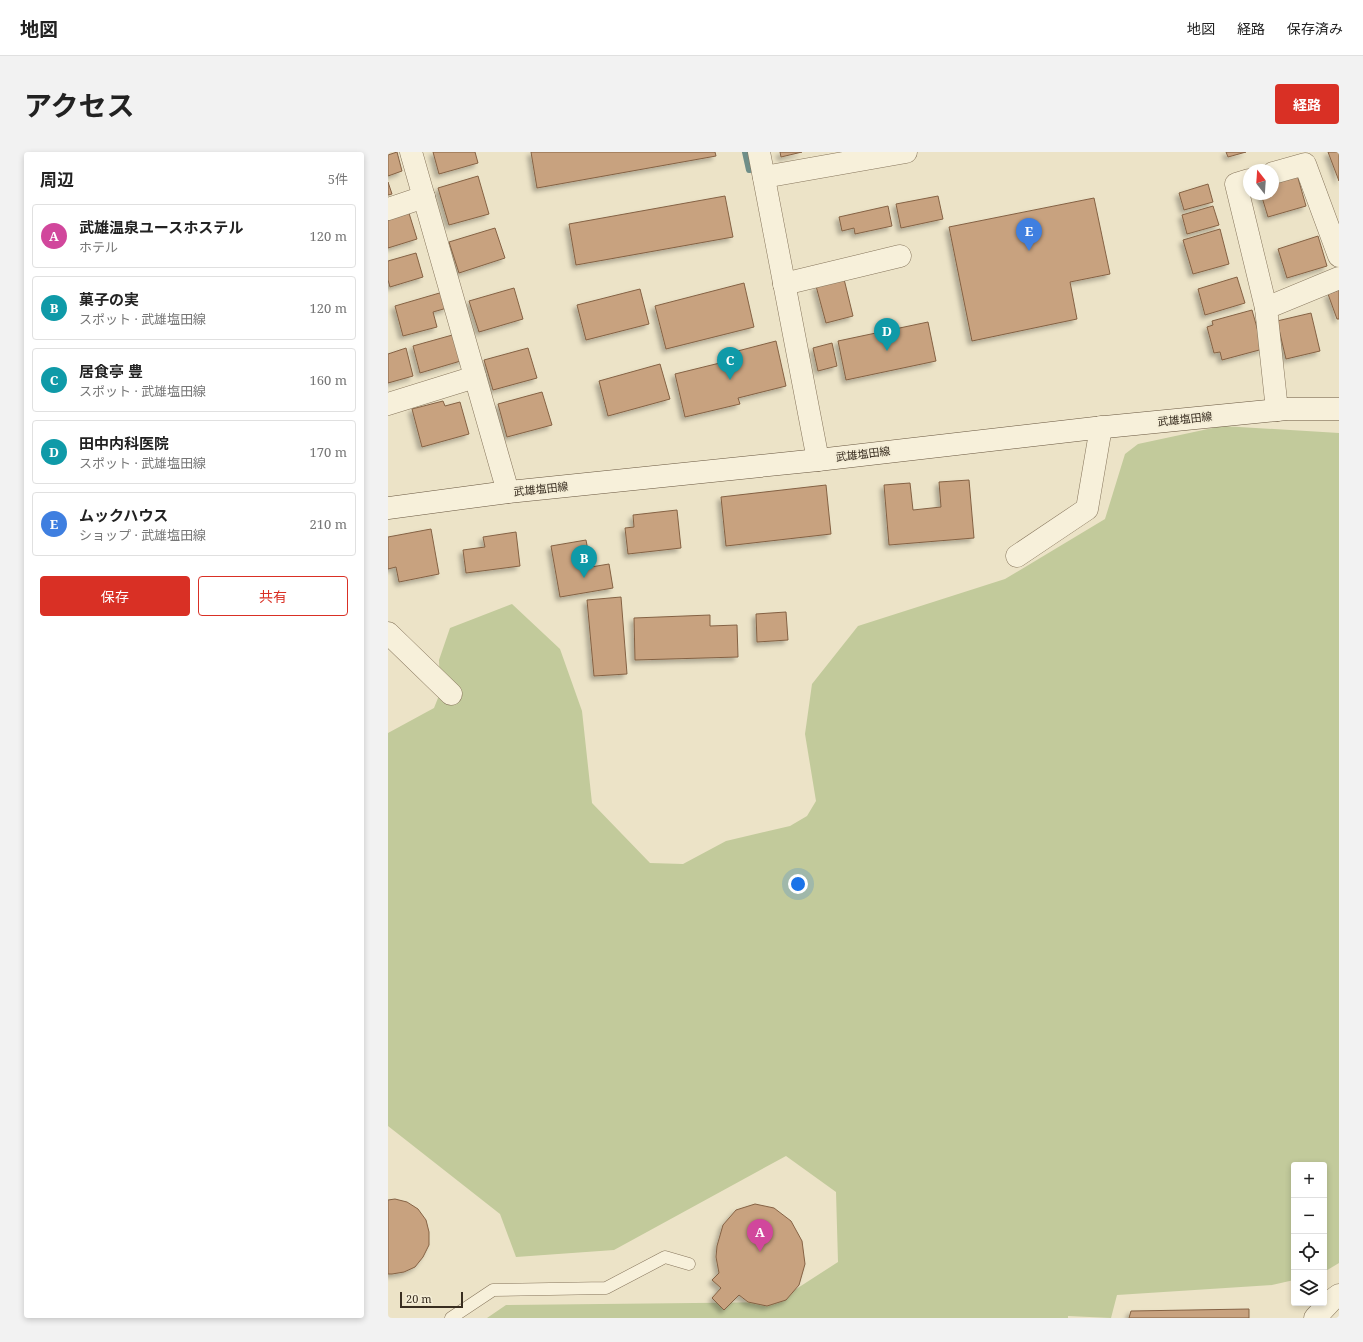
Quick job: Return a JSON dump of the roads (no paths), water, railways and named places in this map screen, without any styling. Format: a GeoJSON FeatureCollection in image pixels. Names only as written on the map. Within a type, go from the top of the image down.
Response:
{"type":"FeatureCollection","features":[{"type":"Feature","properties":{"kind":"street"},"geometry":{"type":"LineString","coordinates":[[411,152],[508,492]]}},
{"type":"Feature","properties":{"kind":"street"},"geometry":{"type":"LineString","coordinates":[[759,152],[818,460]]}},
{"type":"Feature","properties":{"kind":"street"},"geometry":{"type":"LineString","coordinates":[[764,177],[906,152]]}},
{"type":"Feature","properties":{"kind":"street"},"geometry":{"type":"LineString","coordinates":[[1279,171],[1305,164],[1339,256]]}},
{"type":"Feature","properties":{"kind":"street"},"geometry":{"type":"LineString","coordinates":[[1243,182],[1236,184],[1266,308],[1277,410]]}},
{"type":"Feature","properties":{"kind":"street"},"geometry":{"type":"LineString","coordinates":[[388,209],[424,197]]}},
{"type":"Feature","properties":{"kind":"street"},"geometry":{"type":"LineString","coordinates":[[784,284],[900,256]]}},
{"type":"Feature","properties":{"kind":"street"},"geometry":{"type":"LineString","coordinates":[[1266,308],[1339,278]]}},
{"type":"Feature","properties":{"kind":"street"},"geometry":{"type":"LineString","coordinates":[[388,404],[475,377]]}},
{"type":"Feature","properties":{"kind":"street","name":"武雄塩田線"},"geometry":{"type":"LineString","coordinates":[[388,508],[508,492],[818,460],[1101,427],[1277,410],[1339,409]]}},
{"type":"Feature","properties":{"kind":"street"},"geometry":{"type":"LineString","coordinates":[[1017,556],[1087,509],[1101,427]]}},
{"type":"Feature","properties":{"kind":"street"},"geometry":{"type":"LineString","coordinates":[[388,633],[451,694]]}},
{"type":"Feature","properties":{"kind":"street"},"geometry":{"type":"LineString","coordinates":[[1315,1318],[1332,1300],[1339,1295]]}},
{"type":"Feature","properties":{"kind":"lane"},"geometry":{"type":"LineString","coordinates":[[451,1318],[493,1290],[606,1288],[665,1257],[689,1264]]}},
{"type":"Feature","properties":{"kind":"waterway"},"geometry":{"type":"LineString","coordinates":[[745,152],[749,170],[759,169]]}},
{"type":"Feature","properties":{"kind":"place","name":"ムックハウス"},"geometry":{"type":"Point","coordinates":[1029,251]}},
{"type":"Feature","properties":{"kind":"place","name":"田中内科医院"},"geometry":{"type":"Point","coordinates":[887,351]}},
{"type":"Feature","properties":{"kind":"place","name":"居食亭 豊"},"geometry":{"type":"Point","coordinates":[730,380]}},
{"type":"Feature","properties":{"kind":"place","name":"菓子の実"},"geometry":{"type":"Point","coordinates":[584,578]}},
{"type":"Feature","properties":{"kind":"place","name":"武雄温泉ユースホステル"},"geometry":{"type":"Point","coordinates":[760,1252]}}]}
